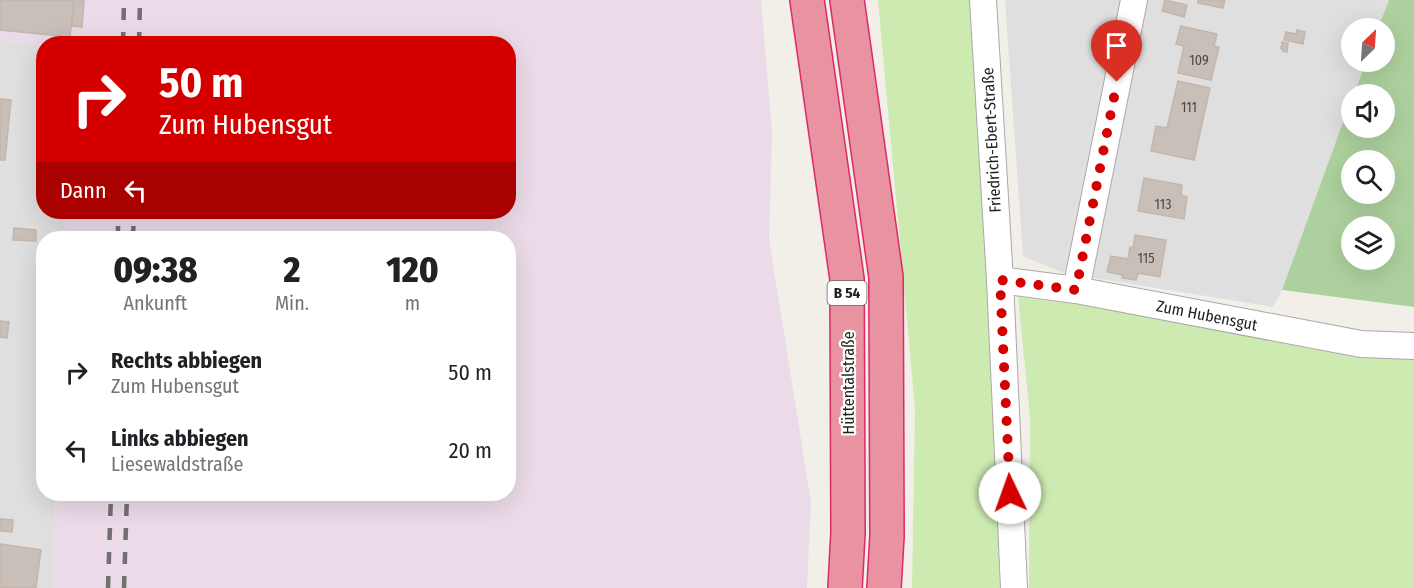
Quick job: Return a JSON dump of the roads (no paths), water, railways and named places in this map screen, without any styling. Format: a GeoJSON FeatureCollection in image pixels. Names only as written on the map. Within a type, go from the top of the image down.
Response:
{"type":"FeatureCollection","features":[{"type":"Feature","properties":{"kind":"highway","name":"Hüttentalstraße"},"geometry":{"type":"LineString","coordinates":[[807,0],[847,279],[848,533],[844,588]]}},
{"type":"Feature","properties":{"kind":"highway","name":"B 54"},"geometry":{"type":"LineString","coordinates":[[847,0],[886,277],[887,536],[884,588]]}},
{"type":"Feature","properties":{"kind":"street","name":"Friedrich-Ebert-Straße"},"geometry":{"type":"LineString","coordinates":[[983,0],[1000,280],[1014,588]]}},
{"type":"Feature","properties":{"kind":"street"},"geometry":{"type":"LineString","coordinates":[[1076,290],[1134,0]]}},
{"type":"Feature","properties":{"kind":"street","name":"Zum Hubensgut"},"geometry":{"type":"LineString","coordinates":[[1000,280],[1076,290],[1361,344],[1414,346]]}},
{"type":"Feature","properties":{"kind":"railway"},"geometry":{"type":"LineString","coordinates":[[123,36],[124,0]]}},
{"type":"Feature","properties":{"kind":"railway"},"geometry":{"type":"LineString","coordinates":[[139,36],[140,0]]}},
{"type":"Feature","properties":{"kind":"railway"},"geometry":{"type":"LineString","coordinates":[[118,219],[118,231]]}},
{"type":"Feature","properties":{"kind":"railway"},"geometry":{"type":"LineString","coordinates":[[133,231],[134,219]]}},
{"type":"Feature","properties":{"kind":"railway"},"geometry":{"type":"LineString","coordinates":[[108,588],[111,501]]}},
{"type":"Feature","properties":{"kind":"railway"},"geometry":{"type":"LineString","coordinates":[[124,588],[127,501]]}}]}
